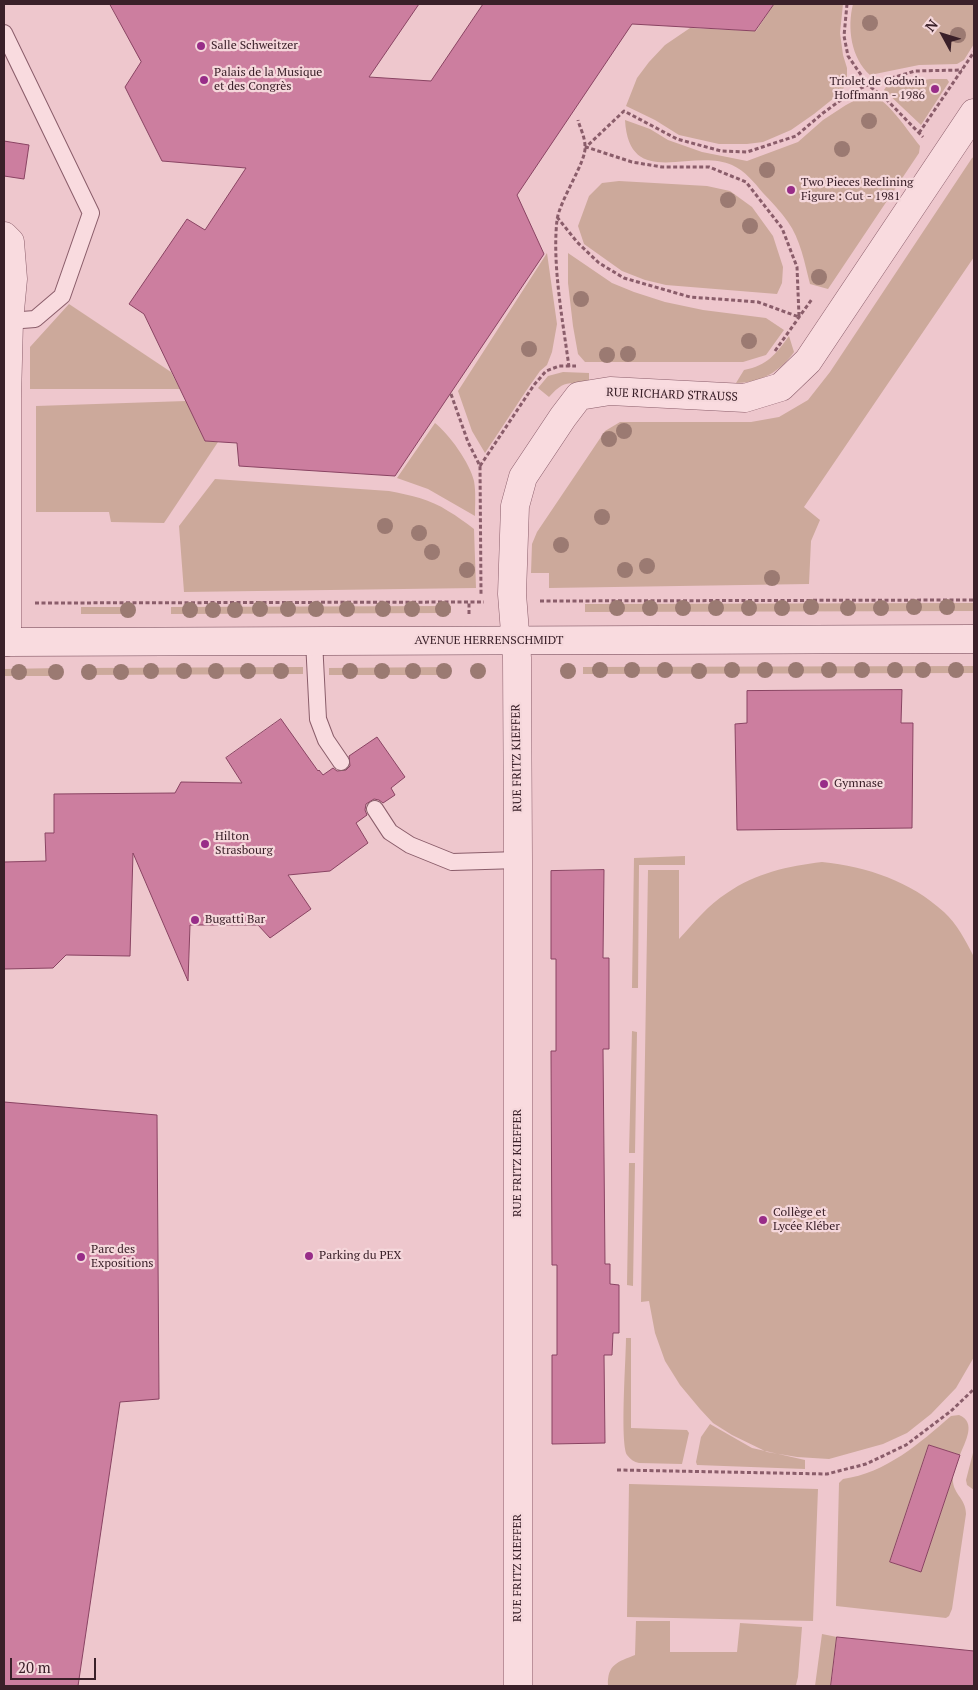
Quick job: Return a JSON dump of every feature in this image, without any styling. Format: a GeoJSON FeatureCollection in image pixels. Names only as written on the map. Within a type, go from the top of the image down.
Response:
{"type":"FeatureCollection","features":[{"type":"Feature","properties":{"kind":"street","name":"RUE RICHARD STRAUSS"},"geometry":{"type":"LineString","coordinates":[[579,396],[610,391],[745,398],[781,386],[808,361],[824,339],[974,113]]}},
{"type":"Feature","properties":{"kind":"street"},"geometry":{"type":"LineString","coordinates":[[4,236],[10,242],[13,279],[8,321],[6,559],[8,603],[6,642]]}},
{"type":"Feature","properties":{"kind":"street"},"geometry":{"type":"LineString","coordinates":[[514,641],[512,594],[515,506],[523,477],[579,396]]}},
{"type":"Feature","properties":{"kind":"street","name":"AVENUE HERRENSCHMIDT"},"geometry":{"type":"LineString","coordinates":[[6,642],[974,639]]}},
{"type":"Feature","properties":{"kind":"street","name":"RUE FRITZ KIEFFER"},"geometry":{"type":"LineString","coordinates":[[514,641],[517,658],[518,860],[518,1686]]}},
{"type":"Feature","properties":{"kind":"lane"},"geometry":{"type":"LineString","coordinates":[[4,33],[91,213],[62,296],[35,319],[8,321]]}},
{"type":"Feature","properties":{"kind":"lane"},"geometry":{"type":"LineString","coordinates":[[314,641],[318,719],[326,740],[341,762]]}},
{"type":"Feature","properties":{"kind":"lane"},"geometry":{"type":"LineString","coordinates":[[375,809],[390,832],[403,841],[452,862],[518,860]]}},
{"type":"Feature","properties":{"kind":"path"},"geometry":{"type":"LineString","coordinates":[[847,4],[844,36],[848,56],[868,84],[885,98],[924,138]]}},
{"type":"Feature","properties":{"kind":"path"},"geometry":{"type":"LineString","coordinates":[[919,133],[974,52]]}},
{"type":"Feature","properties":{"kind":"path"},"geometry":{"type":"LineString","coordinates":[[579,396],[570,369],[555,250],[557,217],[586,147],[624,111],[677,139],[721,151],[747,152],[796,136],[845,97],[868,84],[915,71],[962,70]]}},
{"type":"Feature","properties":{"kind":"path"},"geometry":{"type":"LineString","coordinates":[[578,120],[586,147]]}},
{"type":"Feature","properties":{"kind":"path"},"geometry":{"type":"LineString","coordinates":[[586,147],[632,162],[662,168],[709,167],[746,182],[782,228],[797,267],[799,317]]}},
{"type":"Feature","properties":{"kind":"path"},"geometry":{"type":"LineString","coordinates":[[557,217],[577,242],[599,263],[624,278],[690,297],[758,302],[799,317],[824,339]]}},
{"type":"Feature","properties":{"kind":"path"},"geometry":{"type":"LineString","coordinates":[[451,394],[468,442],[480,466],[481,594]]}},
{"type":"Feature","properties":{"kind":"path"},"geometry":{"type":"LineString","coordinates":[[617,1470],[827,1474],[866,1464],[906,1445],[951,1411],[974,1389]]}},
{"type":"Feature","properties":{"kind":"shaded area"},"geometry":{"type":"Polygon","coordinates":[[[774,4],[843,4],[840,33],[847,68],[847,81],[843,89],[834,98],[791,130],[763,142],[719,144],[679,135],[655,120],[626,106],[637,78],[665,45],[690,28],[756,31],[774,4]]]}},
{"type":"Feature","properties":{"kind":"shaded area"},"geometry":{"type":"Polygon","coordinates":[[[853,4],[974,4],[974,44],[964,60],[957,64],[919,65],[870,75],[858,60],[852,42],[850,23],[853,4]]]}},
{"type":"Feature","properties":{"kind":"shaded area"},"geometry":{"type":"Polygon","coordinates":[[[930,79],[947,79],[949,82],[921,125],[884,90],[886,87],[930,79]]]}},
{"type":"Feature","properties":{"kind":"shaded area"},"geometry":{"type":"Polygon","coordinates":[[[867,94],[881,100],[889,107],[920,146],[919,153],[828,289],[810,284],[802,252],[792,228],[753,181],[737,167],[716,161],[650,161],[638,154],[629,142],[625,120],[650,129],[668,140],[702,152],[747,161],[798,142],[823,120],[867,94]]]}},
{"type":"Feature","properties":{"kind":"shaded area"},"geometry":{"type":"Polygon","coordinates":[[[974,157],[974,257],[804,507],[820,520],[811,541],[809,584],[549,588],[549,573],[531,573],[532,544],[537,532],[605,431],[620,422],[751,422],[779,417],[808,400],[830,372],[974,157]]]}},
{"type":"Feature","properties":{"kind":"shaded area"},"geometry":{"type":"Polygon","coordinates":[[[619,181],[707,186],[730,191],[752,207],[773,236],[783,267],[782,283],[777,294],[666,285],[645,280],[622,271],[584,244],[578,226],[589,196],[602,183],[619,181]]]}},
{"type":"Feature","properties":{"kind":"shaded area"},"geometry":{"type":"Polygon","coordinates":[[[547,253],[557,324],[552,352],[547,365],[540,371],[485,453],[472,431],[458,391],[547,253]]]}},
{"type":"Feature","properties":{"kind":"shaded area"},"geometry":{"type":"Polygon","coordinates":[[[568,253],[612,283],[634,292],[665,302],[703,310],[766,318],[784,330],[766,355],[743,362],[585,362],[578,354],[573,326],[568,283],[568,253]]]}},
{"type":"Feature","properties":{"kind":"shaded area"},"geometry":{"type":"Polygon","coordinates":[[[69,304],[171,372],[180,389],[30,389],[30,347],[69,304]]]}},
{"type":"Feature","properties":{"kind":"shaded area"},"geometry":{"type":"Polygon","coordinates":[[[789,336],[794,352],[776,371],[753,381],[736,383],[744,370],[765,362],[789,336]]]}},
{"type":"Feature","properties":{"kind":"shaded area"},"geometry":{"type":"Polygon","coordinates":[[[563,372],[589,373],[589,384],[563,385],[549,397],[538,388],[548,376],[563,372]]]}},
{"type":"Feature","properties":{"kind":"shaded area"},"geometry":{"type":"Polygon","coordinates":[[[186,401],[205,441],[218,442],[164,523],[111,522],[109,512],[36,512],[36,406],[186,401]]]}},
{"type":"Feature","properties":{"kind":"shaded area"},"geometry":{"type":"Polygon","coordinates":[[[435,423],[458,449],[472,474],[475,490],[475,516],[428,489],[397,478],[435,423]]]}},
{"type":"Feature","properties":{"kind":"shaded area"},"geometry":{"type":"Polygon","coordinates":[[[215,479],[389,491],[427,500],[455,515],[474,529],[476,588],[184,592],[179,526],[215,479]]]}},
{"type":"Feature","properties":{"kind":"shaded area"},"geometry":{"type":"Polygon","coordinates":[[[974,603],[974,611],[585,612],[585,604],[974,603]]]}},
{"type":"Feature","properties":{"kind":"shaded area"},"geometry":{"type":"Polygon","coordinates":[[[451,606],[451,613],[171,614],[171,607],[451,606]]]}},
{"type":"Feature","properties":{"kind":"shaded area"},"geometry":{"type":"Polygon","coordinates":[[[81,607],[133,607],[133,614],[81,614],[81,607]]]}},
{"type":"Feature","properties":{"kind":"shaded area"},"geometry":{"type":"Polygon","coordinates":[[[974,666],[974,673],[583,674],[583,667],[974,666]]]}},
{"type":"Feature","properties":{"kind":"shaded area"},"geometry":{"type":"Polygon","coordinates":[[[303,667],[303,674],[83,675],[83,668],[303,667]]]}},
{"type":"Feature","properties":{"kind":"shaded area"},"geometry":{"type":"Polygon","coordinates":[[[451,667],[451,675],[329,675],[329,668],[451,667]]]}},
{"type":"Feature","properties":{"kind":"shaded area"},"geometry":{"type":"Polygon","coordinates":[[[60,668],[59,676],[4,676],[4,669],[60,668]]]}},
{"type":"Feature","properties":{"kind":"shaded area"},"geometry":{"type":"Polygon","coordinates":[[[685,856],[685,865],[639,865],[638,988],[632,988],[634,858],[685,856]]]}},
{"type":"Feature","properties":{"kind":"shaded area"},"geometry":{"type":"Polygon","coordinates":[[[822,862],[872,872],[903,884],[917,892],[931,901],[949,917],[961,933],[974,957],[974,1357],[956,1388],[931,1414],[907,1433],[883,1444],[829,1459],[797,1457],[767,1452],[732,1435],[713,1423],[680,1385],[665,1361],[655,1333],[649,1301],[641,1302],[648,870],[679,870],[679,939],[714,903],[749,880],[797,866],[822,862]]]}},
{"type":"Feature","properties":{"kind":"shaded area"},"geometry":{"type":"Polygon","coordinates":[[[632,1031],[637,1032],[635,1153],[629,1153],[632,1031]]]}},
{"type":"Feature","properties":{"kind":"shaded area"},"geometry":{"type":"Polygon","coordinates":[[[629,1163],[635,1163],[633,1286],[627,1285],[629,1163]]]}},
{"type":"Feature","properties":{"kind":"shaded area"},"geometry":{"type":"Polygon","coordinates":[[[626,1338],[631,1338],[631,1428],[687,1430],[689,1433],[682,1464],[639,1463],[627,1455],[624,1434],[626,1338]]]}},
{"type":"Feature","properties":{"kind":"shaded area"},"geometry":{"type":"Polygon","coordinates":[[[959,1415],[964,1418],[969,1427],[960,1455],[929,1445],[890,1562],[921,1572],[953,1476],[954,1487],[964,1503],[966,1514],[952,1609],[949,1616],[946,1618],[836,1606],[839,1483],[843,1479],[859,1476],[888,1464],[915,1446],[951,1416],[959,1415]]]}},
{"type":"Feature","properties":{"kind":"shaded area"},"geometry":{"type":"Polygon","coordinates":[[[710,1424],[752,1448],[805,1460],[805,1469],[697,1465],[701,1437],[710,1424]]]}},
{"type":"Feature","properties":{"kind":"shaded area"},"geometry":{"type":"Polygon","coordinates":[[[974,1449],[974,1490],[967,1485],[966,1480],[974,1449]]]}},
{"type":"Feature","properties":{"kind":"shaded area"},"geometry":{"type":"Polygon","coordinates":[[[629,1484],[818,1489],[813,1621],[627,1617],[629,1484]]]}},
{"type":"Feature","properties":{"kind":"shaded area"},"geometry":{"type":"Polygon","coordinates":[[[636,1621],[670,1621],[670,1652],[737,1652],[740,1623],[802,1627],[796,1685],[608,1686],[609,1673],[612,1668],[619,1662],[635,1655],[636,1621]]]}},
{"type":"Feature","properties":{"kind":"shaded area"},"geometry":{"type":"Polygon","coordinates":[[[822,1634],[837,1637],[831,1686],[815,1686],[822,1634]]]}},
{"type":"Feature","properties":{"kind":"building"},"geometry":{"type":"Polygon","coordinates":[[[110,4],[419,4],[369,77],[431,81],[483,4],[774,4],[755,31],[632,24],[517,195],[544,254],[395,476],[239,466],[237,443],[205,441],[144,314],[129,304],[187,219],[205,230],[246,168],[162,161],[125,87],[141,62],[110,4]]]}},
{"type":"Feature","properties":{"kind":"building"},"geometry":{"type":"Polygon","coordinates":[[[4,141],[29,145],[24,179],[4,176],[4,141]]]}},
{"type":"Feature","properties":{"kind":"building","name":"Gymnase"},"geometry":{"type":"Polygon","coordinates":[[[902,690],[901,723],[913,723],[912,828],[737,830],[735,724],[747,723],[747,691],[902,690]]]}},
{"type":"Feature","properties":{"kind":"building","name":"Hilton Strasbourg"},"geometry":{"type":"Polygon","coordinates":[[[281,719],[318,771],[323,775],[333,768],[337,771],[346,770],[350,766],[349,756],[377,737],[405,777],[391,788],[395,795],[383,803],[374,799],[366,804],[365,810],[367,815],[356,823],[368,843],[330,871],[288,875],[311,909],[270,938],[258,925],[190,925],[188,981],[133,853],[130,956],[66,955],[53,968],[4,969],[4,862],[46,861],[45,833],[54,833],[54,794],[175,793],[181,782],[242,783],[226,758],[281,719]]]}},
{"type":"Feature","properties":{"kind":"building"},"geometry":{"type":"Polygon","coordinates":[[[604,870],[603,958],[609,958],[609,1049],[603,1049],[605,1264],[610,1264],[610,1284],[619,1285],[619,1333],[613,1333],[612,1355],[604,1355],[605,1443],[552,1444],[552,1355],[557,1355],[557,1265],[552,1265],[551,1051],[556,1051],[556,959],[551,959],[551,871],[604,870]]]}},
{"type":"Feature","properties":{"kind":"building","name":"Parc des Expositions"},"geometry":{"type":"Polygon","coordinates":[[[4,1102],[157,1115],[159,1399],[120,1402],[78,1686],[4,1686],[4,1102]]]}},
{"type":"Feature","properties":{"kind":"building"},"geometry":{"type":"Polygon","coordinates":[[[929,1445],[960,1455],[921,1572],[890,1562],[929,1445]]]}},
{"type":"Feature","properties":{"kind":"building"},"geometry":{"type":"Polygon","coordinates":[[[837,1637],[974,1651],[974,1686],[831,1686],[837,1637]]]}},
{"type":"Feature","properties":{"kind":"place","name":"Salle Schweitzer"},"geometry":{"type":"Point","coordinates":[201,46]}},
{"type":"Feature","properties":{"kind":"place","name":"Palais de la Musique et des Congrès"},"geometry":{"type":"Point","coordinates":[204,80]}},
{"type":"Feature","properties":{"kind":"place","name":"Triolet de Godwin Hoffmann - 1986"},"geometry":{"type":"Point","coordinates":[935,89]}},
{"type":"Feature","properties":{"kind":"place","name":"Two Pieces Reclining Figure : Cut - 1981"},"geometry":{"type":"Point","coordinates":[791,190]}},
{"type":"Feature","properties":{"kind":"place","name":"Gymnase"},"geometry":{"type":"Point","coordinates":[824,784]}},
{"type":"Feature","properties":{"kind":"place","name":"Hilton Strasbourg"},"geometry":{"type":"Point","coordinates":[205,844]}},
{"type":"Feature","properties":{"kind":"place","name":"Bugatti Bar"},"geometry":{"type":"Point","coordinates":[195,920]}},
{"type":"Feature","properties":{"kind":"place","name":"Collège et Lycée Kléber"},"geometry":{"type":"Point","coordinates":[763,1220]}},
{"type":"Feature","properties":{"kind":"place","name":"Parking du PEX"},"geometry":{"type":"Point","coordinates":[309,1256]}},
{"type":"Feature","properties":{"kind":"place","name":"Parc des Expositions"},"geometry":{"type":"Point","coordinates":[81,1257]}}]}
